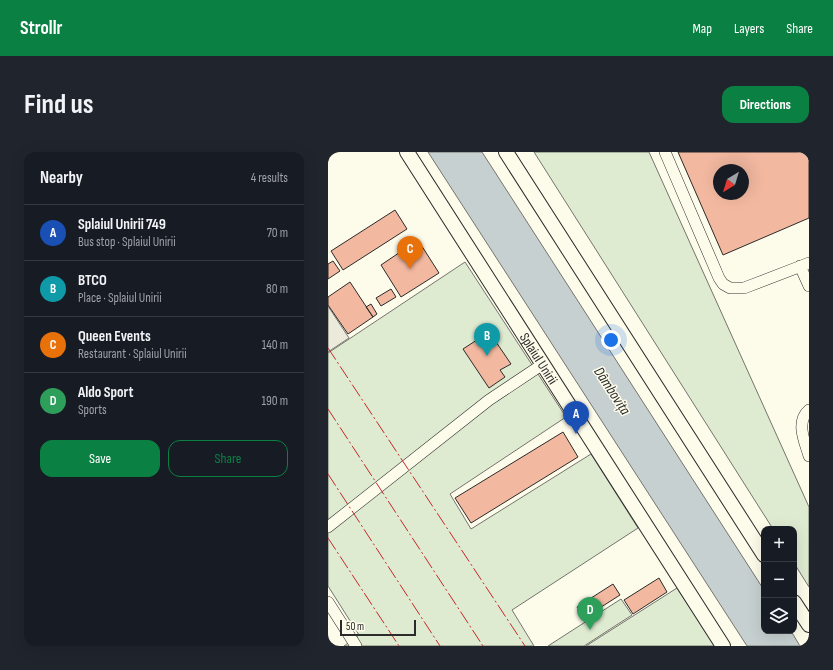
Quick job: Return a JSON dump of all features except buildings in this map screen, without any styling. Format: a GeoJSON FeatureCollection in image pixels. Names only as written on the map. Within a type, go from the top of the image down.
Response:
{"type":"FeatureCollection","features":[{"type":"Feature","properties":{"kind":"main road","name":"Splaiul Unirii"},"geometry":{"type":"LineString","coordinates":[[407,152],[723,646]]}},
{"type":"Feature","properties":{"kind":"main road"},"geometry":{"type":"LineString","coordinates":[[506,152],[761,550]]}},
{"type":"Feature","properties":{"kind":"main road"},"geometry":{"type":"LineString","coordinates":[[797,607],[809,625]]}},
{"type":"Feature","properties":{"kind":"street"},"geometry":{"type":"LineString","coordinates":[[665,152],[723,284],[730,288],[744,288],[805,265],[809,286]]}},
{"type":"Feature","properties":{"kind":"street"},"geometry":{"type":"LineString","coordinates":[[328,527],[489,400],[543,364]]}},
{"type":"Feature","properties":{"kind":"street"},"geometry":{"type":"LineString","coordinates":[[809,410],[802,419],[801,428],[809,456]]}},
{"type":"Feature","properties":{"kind":"street"},"geometry":{"type":"LineString","coordinates":[[328,602],[356,646]]}},
{"type":"Feature","properties":{"kind":"green space"},"geometry":{"type":"Polygon","coordinates":[[[534,152],[649,152],[809,507],[809,587],[797,568],[797,526],[771,526],[534,152]]]}},
{"type":"Feature","properties":{"kind":"green space"},"geometry":{"type":"Polygon","coordinates":[[[465,262],[566,417],[450,494],[471,529],[591,454],[638,528],[512,610],[534,646],[344,646],[359,635],[328,586],[328,353],[465,262]]]}},
{"type":"Feature","properties":{"kind":"green space"},"geometry":{"type":"Polygon","coordinates":[[[677,588],[715,646],[586,646],[677,588]]]}},
{"type":"Feature","properties":{"kind":"green space"},"geometry":{"type":"Polygon","coordinates":[[[621,599],[632,615],[584,646],[548,646],[621,599]]]}},
{"type":"Feature","properties":{"kind":"shaded area"},"geometry":{"type":"Polygon","coordinates":[[[328,306],[349,338],[328,352],[328,306]]]}},
{"type":"Feature","properties":{"kind":"water","name":"Dâmbovița"},"geometry":{"type":"Polygon","coordinates":[[[428,152],[482,152],[761,585],[761,634],[793,634],[800,646],[747,646],[428,152]]]}},
{"type":"Feature","properties":{"kind":"power"},"geometry":{"type":"LineString","coordinates":[[328,348],[525,646]]}},
{"type":"Feature","properties":{"kind":"power"},"geometry":{"type":"LineString","coordinates":[[328,409],[483,646]]}},
{"type":"Feature","properties":{"kind":"power"},"geometry":{"type":"LineString","coordinates":[[328,474],[440,646]]}},
{"type":"Feature","properties":{"kind":"power"},"geometry":{"type":"LineString","coordinates":[[328,538],[399,646]]}},
{"type":"Feature","properties":{"kind":"place","name":"Queen Events"},"geometry":{"type":"Point","coordinates":[410,269]}},
{"type":"Feature","properties":{"kind":"place","name":"BTCO"},"geometry":{"type":"Point","coordinates":[487,356]}},
{"type":"Feature","properties":{"kind":"place","name":"Splaiul Unirii 749"},"geometry":{"type":"Point","coordinates":[576,434]}},
{"type":"Feature","properties":{"kind":"place","name":"Aldo Sport"},"geometry":{"type":"Point","coordinates":[590,630]}}]}
